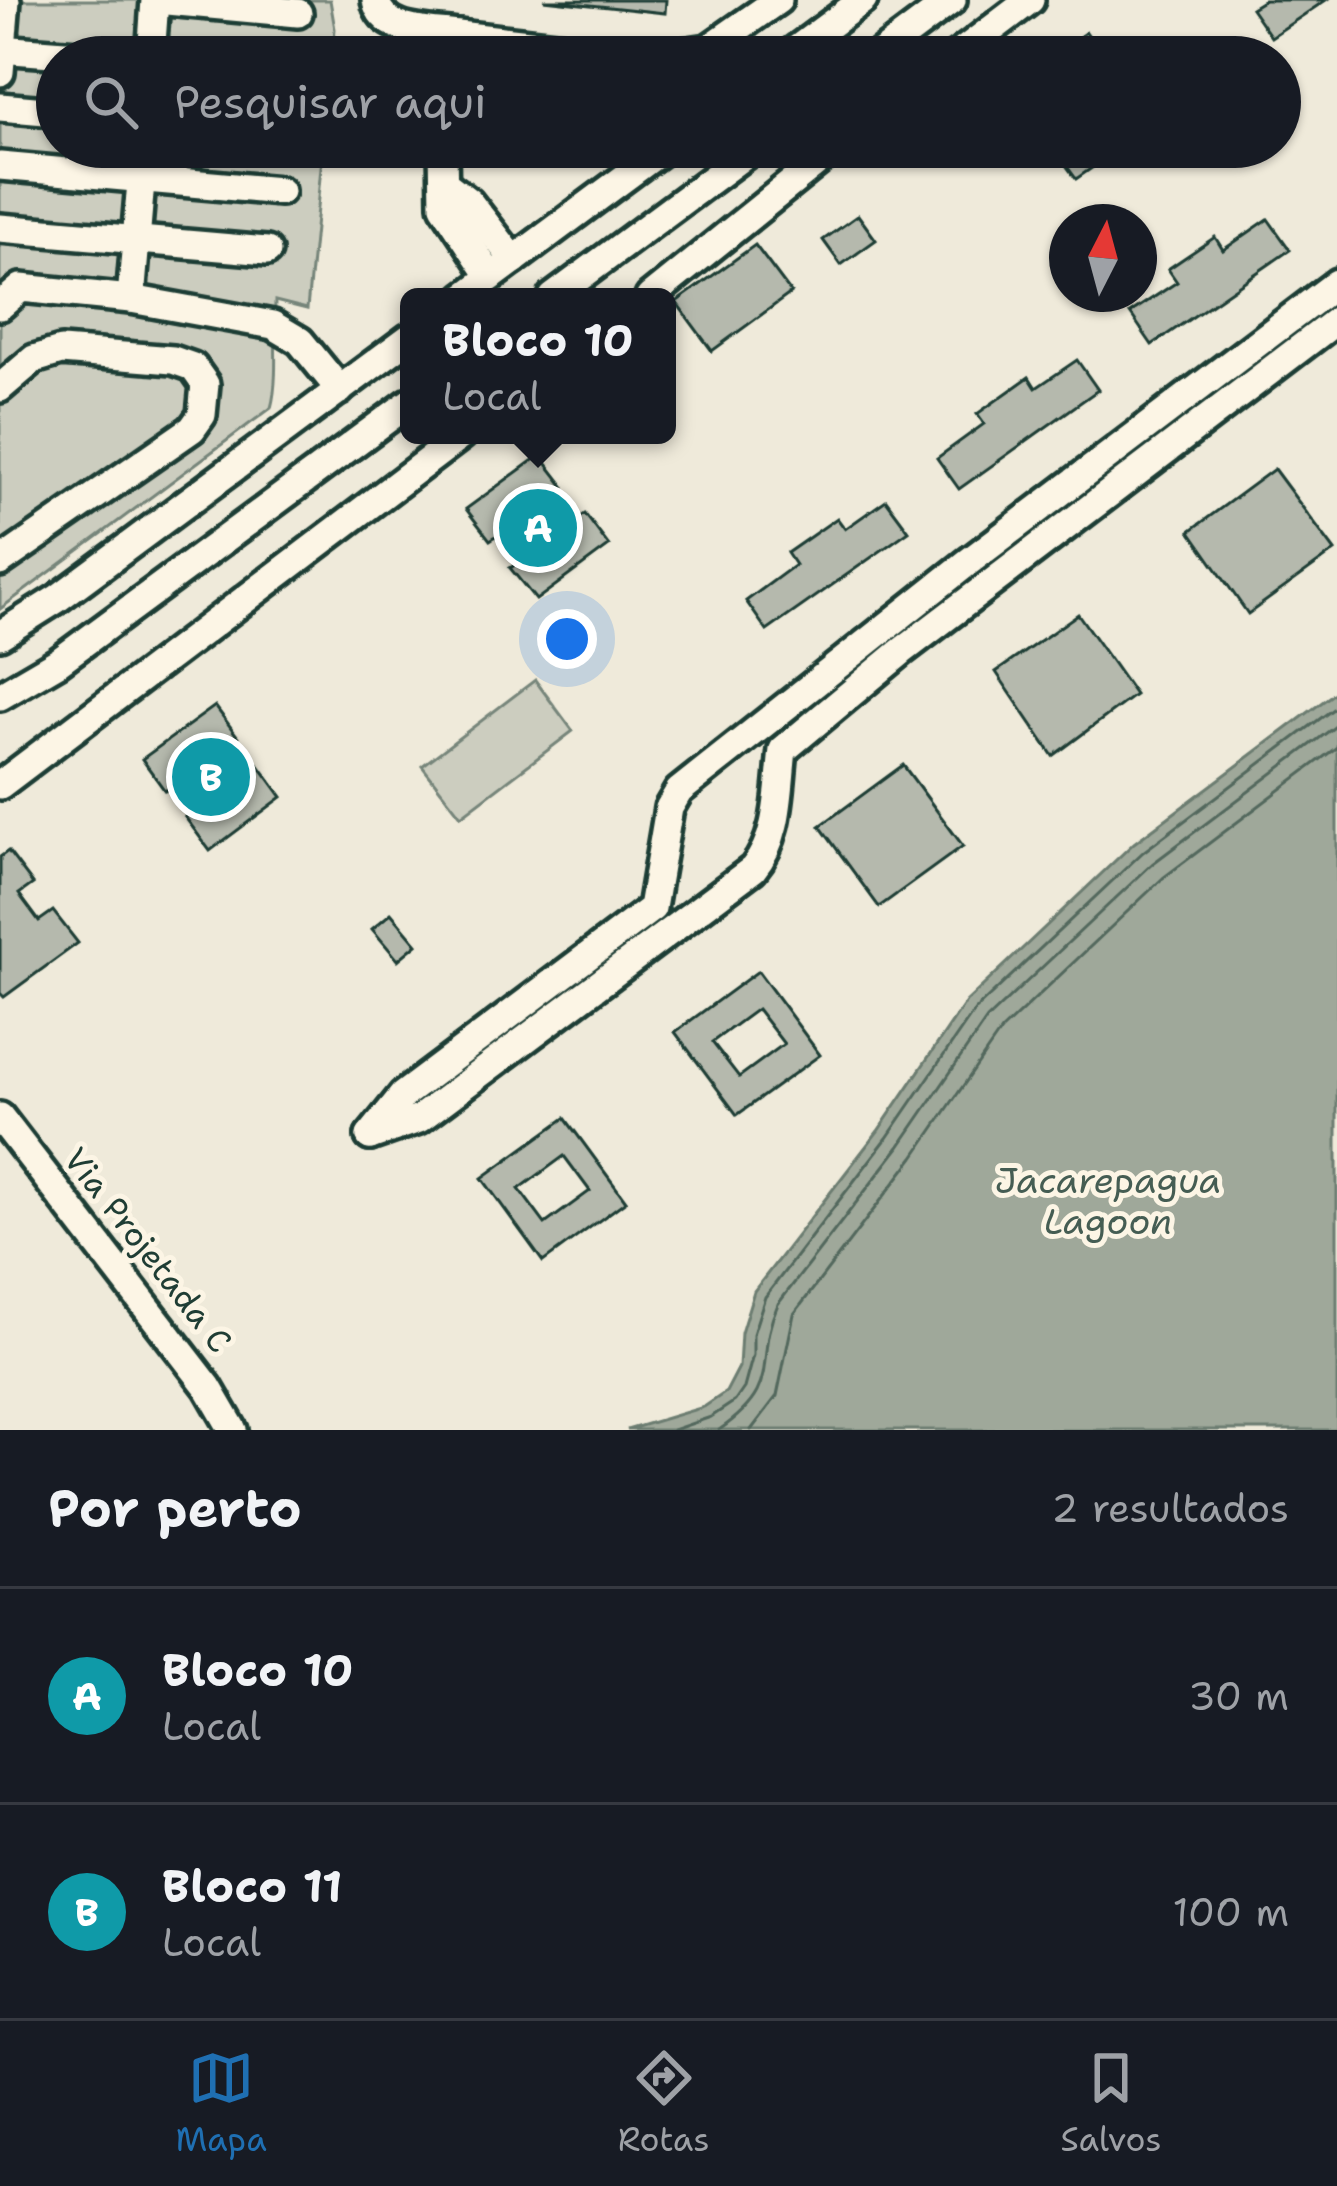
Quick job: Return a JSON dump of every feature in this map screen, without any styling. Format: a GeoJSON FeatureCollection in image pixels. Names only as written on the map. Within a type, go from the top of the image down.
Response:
{"type":"FeatureCollection","features":[{"type":"Feature","properties":{"kind":"street"},"geometry":{"type":"LineString","coordinates":[[6,0],[1,56],[36,56]]}},
{"type":"Feature","properties":{"kind":"street"},"geometry":{"type":"LineString","coordinates":[[153,36],[156,0],[298,13]]}},
{"type":"Feature","properties":{"kind":"street"},"geometry":{"type":"LineString","coordinates":[[376,0],[378,10],[399,26],[428,36]]}},
{"type":"Feature","properties":{"kind":"street"},"geometry":{"type":"LineString","coordinates":[[726,36],[778,0]]}},
{"type":"Feature","properties":{"kind":"street"},"geometry":{"type":"LineString","coordinates":[[815,36],[863,0]]}},
{"type":"Feature","properties":{"kind":"street"},"geometry":{"type":"LineString","coordinates":[[903,36],[952,0]]}},
{"type":"Feature","properties":{"kind":"street"},"geometry":{"type":"LineString","coordinates":[[983,36],[1030,0]]}},
{"type":"Feature","properties":{"kind":"street"},"geometry":{"type":"LineString","coordinates":[[0,107],[36,110]]}},
{"type":"Feature","properties":{"kind":"street"},"geometry":{"type":"LineString","coordinates":[[0,166],[280,191]]}},
{"type":"Feature","properties":{"kind":"street"},"geometry":{"type":"LineString","coordinates":[[131,299],[142,168]]}},
{"type":"Feature","properties":{"kind":"street"},"geometry":{"type":"LineString","coordinates":[[444,168],[444,183],[469,202],[502,268]]}},
{"type":"Feature","properties":{"kind":"street"},"geometry":{"type":"LineString","coordinates":[[476,288],[637,168]]}},
{"type":"Feature","properties":{"kind":"street"},"geometry":{"type":"LineString","coordinates":[[565,288],[727,168]]}},
{"type":"Feature","properties":{"kind":"street"},"geometry":{"type":"LineString","coordinates":[[661,288],[810,168]]}},
{"type":"Feature","properties":{"kind":"street"},"geometry":{"type":"LineString","coordinates":[[0,228],[266,251]]}},
{"type":"Feature","properties":{"kind":"street"},"geometry":{"type":"LineString","coordinates":[[783,750],[766,853],[753,869],[662,918],[403,1095],[370,1136],[419,1119],[662,918],[669,808],[679,791],[1078,479],[1337,284]]}},
{"type":"Feature","properties":{"kind":"street"},"geometry":{"type":"LineString","coordinates":[[7,294],[131,299],[256,320],[289,332],[340,390]]}},
{"type":"Feature","properties":{"kind":"street"},"geometry":{"type":"LineString","coordinates":[[758,730],[758,749],[770,754],[783,750],[902,651],[1337,320]]}},
{"type":"Feature","properties":{"kind":"street"},"geometry":{"type":"LineString","coordinates":[[0,635],[57,599],[400,345]]}},
{"type":"Feature","properties":{"kind":"street"},"geometry":{"type":"LineString","coordinates":[[0,388],[34,359],[61,351],[173,360],[193,367],[205,384],[202,416],[192,429],[0,562]]}},
{"type":"Feature","properties":{"kind":"street"},"geometry":{"type":"LineString","coordinates":[[0,696],[58,662],[400,411]]}},
{"type":"Feature","properties":{"kind":"street"},"geometry":{"type":"LineString","coordinates":[[0,785],[450,444]]}},
{"type":"Feature","properties":{"kind":"street"},"geometry":{"type":"LineString","coordinates":[[1078,479],[1095,504]]}},
{"type":"Feature","properties":{"kind":"street","name":"Via Projetada C"},"geometry":{"type":"LineString","coordinates":[[0,1117],[208,1387],[233,1430]]}},
{"type":"Feature","properties":{"kind":"shaded area"},"geometry":{"type":"Polygon","coordinates":[[[0,0],[330,0],[334,36],[36,36],[36,168],[321,168],[307,309],[275,301],[276,371],[271,408],[0,609],[0,0]]]}},
{"type":"Feature","properties":{"kind":"shaded area"},"geometry":{"type":"Polygon","coordinates":[[[535,680],[573,731],[461,816],[422,766],[535,680]]]}},
{"type":"Feature","properties":{"kind":"water","name":"Jacarepagua Lagoon"},"geometry":{"type":"Polygon","coordinates":[[[1337,691],[1337,1430],[627,1430],[704,1407],[726,1392],[739,1367],[741,1333],[754,1291],[878,1131],[966,1002],[1134,843],[1337,691]]]}},
{"type":"Feature","properties":{"kind":"building"},"geometry":{"type":"Polygon","coordinates":[[[544,0],[666,0],[665,13],[544,0]]]}},
{"type":"Feature","properties":{"kind":"building"},"geometry":{"type":"Polygon","coordinates":[[[1264,0],[1326,0],[1272,36],[1251,8],[1264,0]]]}},
{"type":"Feature","properties":{"kind":"building"},"geometry":{"type":"Polygon","coordinates":[[[1068,168],[1092,168],[1076,179],[1068,168]]]}},
{"type":"Feature","properties":{"kind":"building"},"geometry":{"type":"Polygon","coordinates":[[[858,215],[876,240],[841,265],[823,240],[858,215]]]}},
{"type":"Feature","properties":{"kind":"building"},"geometry":{"type":"Polygon","coordinates":[[[1268,219],[1290,250],[1152,345],[1130,313],[1157,312],[1157,295],[1177,282],[1168,269],[1215,237],[1223,250],[1268,219]]]}},
{"type":"Feature","properties":{"kind":"building"},"geometry":{"type":"Polygon","coordinates":[[[755,245],[791,293],[712,351],[676,302],[755,245]]]}},
{"type":"Feature","properties":{"kind":"building"},"geometry":{"type":"Polygon","coordinates":[[[1077,360],[1098,390],[959,489],[937,458],[984,424],[977,414],[1029,377],[1036,388],[1077,360]]]}},
{"type":"Feature","properties":{"kind":"building"},"geometry":{"type":"Polygon","coordinates":[[[540,455],[564,486],[550,497],[571,524],[585,514],[609,546],[536,600],[510,568],[525,559],[504,531],[490,540],[466,509],[540,455]]]}},
{"type":"Feature","properties":{"kind":"building"},"geometry":{"type":"Polygon","coordinates":[[[1274,469],[1335,551],[1248,614],[1190,531],[1274,469]]]}},
{"type":"Feature","properties":{"kind":"building"},"geometry":{"type":"Polygon","coordinates":[[[886,500],[909,531],[767,631],[746,601],[795,565],[787,553],[837,518],[845,529],[886,500]]]}},
{"type":"Feature","properties":{"kind":"building"},"geometry":{"type":"Polygon","coordinates":[[[1078,614],[1135,695],[1053,756],[996,672],[1078,614]]]}},
{"type":"Feature","properties":{"kind":"building"},"geometry":{"type":"Polygon","coordinates":[[[215,706],[238,737],[226,747],[245,773],[258,764],[282,797],[210,851],[185,817],[199,807],[179,781],[165,791],[142,759],[215,706]]]}},
{"type":"Feature","properties":{"kind":"building"},"geometry":{"type":"Polygon","coordinates":[[[903,765],[963,846],[879,907],[820,826],[903,765]]]}},
{"type":"Feature","properties":{"kind":"building"},"geometry":{"type":"Polygon","coordinates":[[[8,851],[33,884],[19,894],[39,921],[53,911],[78,943],[4,997],[0,993],[0,857],[8,851]]]}},
{"type":"Feature","properties":{"kind":"building"},"geometry":{"type":"Polygon","coordinates":[[[391,913],[417,944],[398,960],[372,929],[391,913]]]}},
{"type":"Feature","properties":{"kind":"building"},"geometry":{"type":"Polygon","coordinates":[[[758,971],[820,1055],[737,1115],[675,1032],[758,971]],[[757,1009],[712,1042],[739,1077],[784,1044],[757,1009]]]}},
{"type":"Feature","properties":{"kind":"building"},"geometry":{"type":"Polygon","coordinates":[[[565,1118],[626,1201],[543,1262],[482,1178],[565,1118]],[[564,1156],[519,1189],[545,1224],[590,1191],[564,1156]]]}},
{"type":"Feature","properties":{"kind":"place","name":"Bloco 10"},"geometry":{"type":"Point","coordinates":[538,528]}},
{"type":"Feature","properties":{"kind":"place","name":"Bloco 11"},"geometry":{"type":"Point","coordinates":[211,777]}}]}
